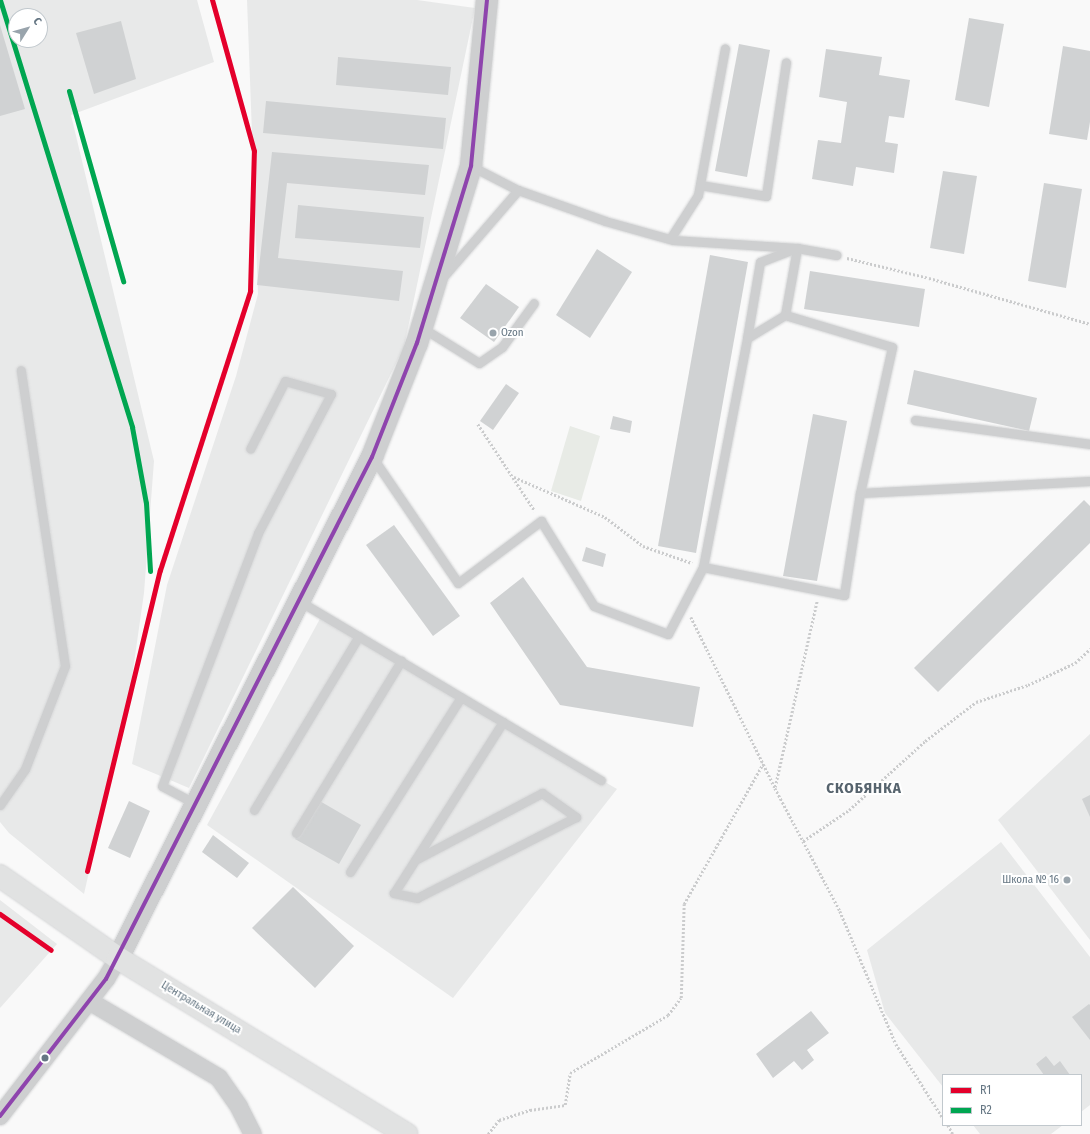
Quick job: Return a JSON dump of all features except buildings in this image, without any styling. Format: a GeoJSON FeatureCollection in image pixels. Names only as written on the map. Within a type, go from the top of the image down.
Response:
{"type":"FeatureCollection","features":[{"type":"Feature","properties":{"kind":"main road","name":"Центральная улица"},"geometry":{"type":"LineString","coordinates":[[0,876],[118,958],[406,1134]]}},
{"type":"Feature","properties":{"kind":"street"},"geometry":{"type":"LineString","coordinates":[[0,1116],[89,1001],[118,958],[372,457],[421,327],[471,166],[487,0]]}},
{"type":"Feature","properties":{"kind":"street"},"geometry":{"type":"LineString","coordinates":[[89,1001],[219,1078],[239,1107],[253,1134]]}},
{"type":"Feature","properties":{"kind":"lane"},"geometry":{"type":"LineString","coordinates":[[670,239],[698,195],[725,48]]}},
{"type":"Feature","properties":{"kind":"lane"},"geometry":{"type":"LineString","coordinates":[[700,185],[766,196],[786,62]]}},
{"type":"Feature","properties":{"kind":"lane"},"geometry":{"type":"LineString","coordinates":[[471,166],[518,190],[605,221],[670,239],[796,248],[836,255]]}},
{"type":"Feature","properties":{"kind":"lane"},"geometry":{"type":"LineString","coordinates":[[434,288],[518,190]]}},
{"type":"Feature","properties":{"kind":"lane"},"geometry":{"type":"LineString","coordinates":[[785,315],[796,248]]}},
{"type":"Feature","properties":{"kind":"lane"},"geometry":{"type":"LineString","coordinates":[[372,457],[458,583],[542,521],[594,606],[668,634],[702,567],[747,338],[760,262],[796,248]]}},
{"type":"Feature","properties":{"kind":"lane"},"geometry":{"type":"LineString","coordinates":[[421,327],[479,363],[502,347],[534,304]]}},
{"type":"Feature","properties":{"kind":"lane"},"geometry":{"type":"LineString","coordinates":[[702,567],[844,596],[860,493],[892,347],[785,315],[747,338]]}},
{"type":"Feature","properties":{"kind":"lane"},"geometry":{"type":"LineString","coordinates":[[0,805],[25,769],[65,666],[21,370]]}},
{"type":"Feature","properties":{"kind":"lane"},"geometry":{"type":"LineString","coordinates":[[196,804],[162,786],[258,533],[331,394],[285,381],[250,449]]}},
{"type":"Feature","properties":{"kind":"lane"},"geometry":{"type":"LineString","coordinates":[[914,420],[1090,444]]}},
{"type":"Feature","properties":{"kind":"lane"},"geometry":{"type":"LineString","coordinates":[[860,493],[1090,481]]}},
{"type":"Feature","properties":{"kind":"lane"},"geometry":{"type":"LineString","coordinates":[[299,601],[601,780]]}},
{"type":"Feature","properties":{"kind":"lane"},"geometry":{"type":"LineString","coordinates":[[254,810],[359,636]]}},
{"type":"Feature","properties":{"kind":"lane"},"geometry":{"type":"LineString","coordinates":[[296,833],[401,661]]}},
{"type":"Feature","properties":{"kind":"lane"},"geometry":{"type":"LineString","coordinates":[[350,872],[461,697]]}},
{"type":"Feature","properties":{"kind":"lane"},"geometry":{"type":"LineString","coordinates":[[415,860],[542,793],[576,817],[417,898],[394,893],[415,860],[503,722]]}},
{"type":"Feature","properties":{"kind":"path"},"geometry":{"type":"LineString","coordinates":[[836,255],[929,278],[1090,324]]}},
{"type":"Feature","properties":{"kind":"path"},"geometry":{"type":"LineString","coordinates":[[478,424],[542,521]]}},
{"type":"Feature","properties":{"kind":"path"},"geometry":{"type":"LineString","coordinates":[[514,477],[606,517],[643,546],[702,567]]}},
{"type":"Feature","properties":{"kind":"path"},"geometry":{"type":"LineString","coordinates":[[775,788],[820,591]]}},
{"type":"Feature","properties":{"kind":"path"},"geometry":{"type":"LineString","coordinates":[[684,603],[775,788],[840,911],[896,1044],[942,1116]]}},
{"type":"Feature","properties":{"kind":"path"},"geometry":{"type":"LineString","coordinates":[[803,841],[849,810],[925,741],[976,702],[1034,682],[1075,663],[1090,649]]}},
{"type":"Feature","properties":{"kind":"path"},"geometry":{"type":"LineString","coordinates":[[488,1134],[499,1120],[530,1110],[565,1105],[570,1073],[668,1015],[681,998],[684,904],[763,764]]}},
{"type":"Feature","properties":{"kind":"shaded area"},"geometry":{"type":"Polygon","coordinates":[[[0,0],[197,0],[214,62],[71,115],[154,461],[144,593],[130,691],[84,894],[9,833],[0,822],[0,0]]]}},
{"type":"Feature","properties":{"kind":"shaded area"},"geometry":{"type":"Polygon","coordinates":[[[247,0],[417,0],[475,8],[404,347],[189,788],[132,764],[167,585],[236,376],[258,294],[247,0]]]}},
{"type":"Feature","properties":{"kind":"shaded area"},"geometry":{"type":"Polygon","coordinates":[[[570,426],[600,436],[581,501],[551,491],[570,426]]]}},
{"type":"Feature","properties":{"kind":"shaded area"},"geometry":{"type":"Polygon","coordinates":[[[321,617],[617,789],[453,998],[207,825],[321,617]]]}},
{"type":"Feature","properties":{"kind":"shaded area","name":"Школа № 16"},"geometry":{"type":"Polygon","coordinates":[[[1090,734],[1090,940],[998,820],[1090,734]]]}},
{"type":"Feature","properties":{"kind":"shaded area"},"geometry":{"type":"Polygon","coordinates":[[[1001,842],[1090,957],[1090,1105],[1082,1111],[1082,1074],[942,1074],[942,1086],[885,1013],[867,950],[1001,842]]]}},
{"type":"Feature","properties":{"kind":"shaded area"},"geometry":{"type":"Polygon","coordinates":[[[0,900],[57,944],[0,1008],[0,900]]]}},
{"type":"Feature","properties":{"kind":"shaded area"},"geometry":{"type":"Polygon","coordinates":[[[974,1126],[1062,1126],[1051,1134],[980,1134],[974,1126]]]}},
{"type":"Feature","properties":{"kind":"transit line","name":"R2"},"geometry":{"type":"LineString","coordinates":[[0,0],[132,427],[146,503],[150,571]]}},
{"type":"Feature","properties":{"kind":"transit line","name":"R1"},"geometry":{"type":"LineString","coordinates":[[87,871],[160,570],[250,291],[254,151],[212,0]]}},
{"type":"Feature","properties":{"kind":"transit line"},"geometry":{"type":"LineString","coordinates":[[0,1116],[106,979],[372,457],[417,343],[471,166],[487,0]]}},
{"type":"Feature","properties":{"kind":"transit line","name":"R2"},"geometry":{"type":"LineString","coordinates":[[69,91],[123,281]]}},
{"type":"Feature","properties":{"kind":"transit line","name":"R1"},"geometry":{"type":"LineString","coordinates":[[0,914],[51,950]]}},
{"type":"Feature","properties":{"kind":"place","name":"Ozon"},"geometry":{"type":"Point","coordinates":[493,333]}},
{"type":"Feature","properties":{"kind":"place","name":"Школа № 16"},"geometry":{"type":"Point","coordinates":[1067,880]}},
{"type":"Feature","properties":{"kind":"district","name":"СКОБЯНКА"},"geometry":{"type":"Point","coordinates":[864,789]}}]}
